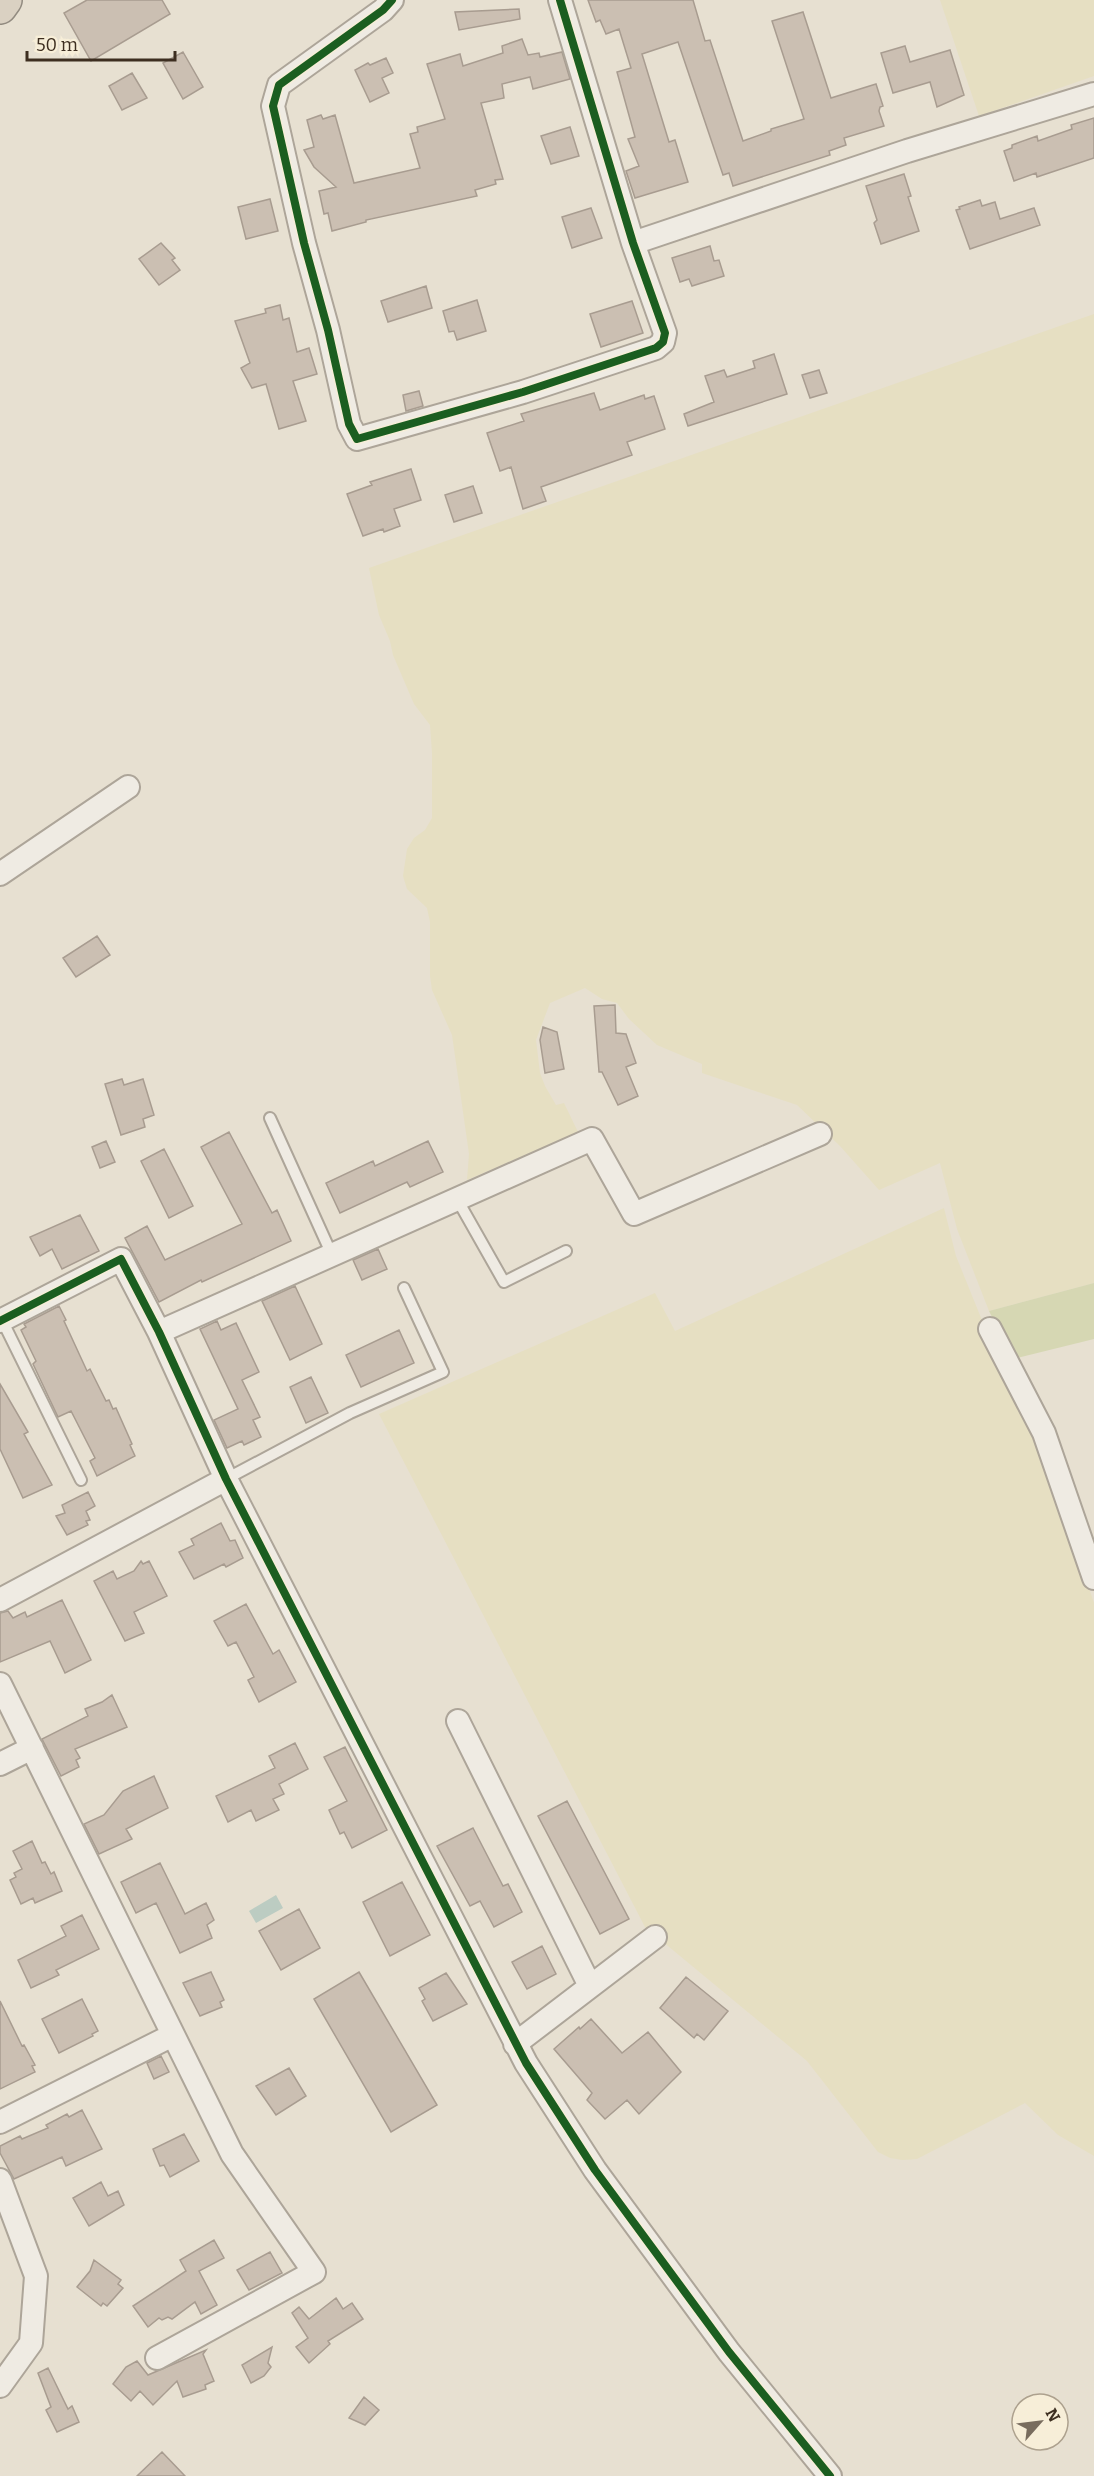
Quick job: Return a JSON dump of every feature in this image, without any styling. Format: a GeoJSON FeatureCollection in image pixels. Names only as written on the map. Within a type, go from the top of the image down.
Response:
{"type":"FeatureCollection","features":[{"type":"Feature","properties":{"kind":"highway"},"geometry":{"type":"LineString","coordinates":[[0,7],[5,0]]}},
{"type":"Feature","properties":{"kind":"street"},"geometry":{"type":"LineString","coordinates":[[392,0],[383,10],[279,85],[273,106],[349,424],[357,439],[523,392],[656,348],[663,342],[665,333],[633,243],[560,0]]}},
{"type":"Feature","properties":{"kind":"street"},"geometry":{"type":"LineString","coordinates":[[633,243],[907,151],[1094,94]]}},
{"type":"Feature","properties":{"kind":"street"},"geometry":{"type":"LineString","coordinates":[[0,874],[129,787]]}},
{"type":"Feature","properties":{"kind":"street"},"geometry":{"type":"LineString","coordinates":[[159,1332],[592,1139],[634,1214],[820,1134]]}},
{"type":"Feature","properties":{"kind":"street"},"geometry":{"type":"LineString","coordinates":[[1,1320],[121,1259],[159,1332],[226,1479],[514,2044],[595,2170],[729,2352],[830,2476]]}},
{"type":"Feature","properties":{"kind":"street"},"geometry":{"type":"LineString","coordinates":[[990,1329],[1044,1433],[1094,1578]]}},
{"type":"Feature","properties":{"kind":"street"},"geometry":{"type":"LineString","coordinates":[[0,1600],[226,1479]]}},
{"type":"Feature","properties":{"kind":"street"},"geometry":{"type":"LineString","coordinates":[[0,1684],[232,2154],[314,2272],[157,2358]]}},
{"type":"Feature","properties":{"kind":"street"},"geometry":{"type":"LineString","coordinates":[[458,1721],[590,1986]]}},
{"type":"Feature","properties":{"kind":"street"},"geometry":{"type":"LineString","coordinates":[[0,1764],[32,1748]]}},
{"type":"Feature","properties":{"kind":"street"},"geometry":{"type":"LineString","coordinates":[[514,2044],[655,1937]]}},
{"type":"Feature","properties":{"kind":"street"},"geometry":{"type":"LineString","coordinates":[[0,2122],[173,2035]]}},
{"type":"Feature","properties":{"kind":"street"},"geometry":{"type":"LineString","coordinates":[[0,2180],[36,2276],[31,2343],[0,2386]]}},
{"type":"Feature","properties":{"kind":"lane"},"geometry":{"type":"LineString","coordinates":[[270,1118],[332,1254]]}},
{"type":"Feature","properties":{"kind":"lane"},"geometry":{"type":"LineString","coordinates":[[457,1199],[504,1282],[566,1251]]}},
{"type":"Feature","properties":{"kind":"lane"},"geometry":{"type":"LineString","coordinates":[[226,1479],[350,1413],[443,1372],[405,1288]]}},
{"type":"Feature","properties":{"kind":"lane"},"geometry":{"type":"LineString","coordinates":[[1,1320],[81,1480]]}},
{"type":"Feature","properties":{"kind":"shaded area"},"geometry":{"type":"Polygon","coordinates":[[[940,0],[1094,0],[1094,76],[979,116],[940,0]]]}},
{"type":"Feature","properties":{"kind":"shaded area"},"geometry":{"type":"Polygon","coordinates":[[[1094,314],[1094,1283],[989,1311],[957,1229],[940,1163],[879,1190],[840,1146],[797,1105],[702,1073],[702,1064],[657,1045],[629,1019],[617,1003],[602,999],[585,988],[550,1003],[536,1040],[540,1073],[545,1086],[556,1105],[564,1103],[578,1132],[467,1180],[469,1154],[452,1035],[432,990],[430,922],[427,908],[407,889],[403,876],[407,849],[414,838],[425,830],[432,818],[430,725],[414,704],[393,655],[379,615],[369,568],[1094,314]]]}},
{"type":"Feature","properties":{"kind":"shaded area"},"geometry":{"type":"Polygon","coordinates":[[[944,1208],[956,1256],[992,1345],[1050,1473],[1094,1603],[1094,2156],[1058,2135],[1025,2103],[917,2159],[890,2158],[878,2152],[807,2061],[645,1927],[379,1414],[655,1293],[675,1331],[944,1208]]]}},
{"type":"Feature","properties":{"kind":"shaded area"},"geometry":{"type":"Polygon","coordinates":[[[276,1895],[283,1908],[256,1923],[249,1911],[276,1895]]]}},
{"type":"Feature","properties":{"kind":"green space"},"geometry":{"type":"Polygon","coordinates":[[[1094,1283],[1094,1339],[1013,1359],[989,1311],[1094,1283]]]}},
{"type":"Feature","properties":{"kind":"building"},"geometry":{"type":"Polygon","coordinates":[[[87,0],[162,0],[170,14],[91,61],[64,13],[87,0]]]}},
{"type":"Feature","properties":{"kind":"building"},"geometry":{"type":"Polygon","coordinates":[[[588,0],[693,0],[705,41],[710,40],[743,141],[804,119],[772,21],[803,12],[831,98],[876,84],[883,106],[879,111],[884,126],[844,138],[846,145],[829,151],[830,155],[733,186],[729,173],[723,175],[678,42],[642,54],[669,142],[675,140],[688,182],[635,198],[626,171],[639,166],[628,139],[635,137],[617,72],[631,68],[619,29],[606,34],[600,20],[596,22],[588,0]]]}},
{"type":"Feature","properties":{"kind":"building"},"geometry":{"type":"Polygon","coordinates":[[[519,9],[520,19],[459,30],[455,12],[519,9]]]}},
{"type":"Feature","properties":{"kind":"building"},"geometry":{"type":"Polygon","coordinates":[[[522,39],[528,55],[539,53],[540,57],[562,52],[570,79],[533,89],[530,77],[502,84],[504,98],[481,103],[503,179],[495,180],[496,184],[475,190],[477,196],[366,220],[366,222],[332,231],[328,213],[324,214],[319,191],[336,187],[314,167],[304,150],[314,147],[307,120],[321,115],[323,119],[335,115],[354,183],[420,168],[410,134],[418,132],[417,127],[445,119],[427,64],[460,54],[463,66],[503,53],[502,46],[522,39]]]}},
{"type":"Feature","properties":{"kind":"building"},"geometry":{"type":"Polygon","coordinates":[[[905,46],[910,62],[950,50],[964,95],[937,107],[930,82],[893,93],[881,53],[905,46]]]}},
{"type":"Feature","properties":{"kind":"building"},"geometry":{"type":"Polygon","coordinates":[[[183,52],[203,87],[183,99],[163,63],[183,52]]]}},
{"type":"Feature","properties":{"kind":"building"},"geometry":{"type":"Polygon","coordinates":[[[386,58],[393,73],[382,78],[389,93],[370,102],[355,70],[368,63],[370,65],[386,58]]]}},
{"type":"Feature","properties":{"kind":"building"},"geometry":{"type":"Polygon","coordinates":[[[132,73],[147,98],[122,110],[109,86],[132,73]]]}},
{"type":"Feature","properties":{"kind":"building"},"geometry":{"type":"Polygon","coordinates":[[[1094,118],[1094,158],[1037,177],[1036,173],[1014,181],[1004,151],[1012,148],[1012,145],[1037,136],[1038,141],[1072,129],[1071,125],[1094,118]]]}},
{"type":"Feature","properties":{"kind":"building"},"geometry":{"type":"Polygon","coordinates":[[[570,127],[579,156],[551,164],[541,136],[570,127]]]}},
{"type":"Feature","properties":{"kind":"building"},"geometry":{"type":"Polygon","coordinates":[[[904,174],[911,196],[908,197],[919,231],[881,244],[874,223],[877,220],[866,186],[904,174]]]}},
{"type":"Feature","properties":{"kind":"building"},"geometry":{"type":"Polygon","coordinates":[[[270,199],[278,231],[246,239],[238,207],[270,199]]]}},
{"type":"Feature","properties":{"kind":"building"},"geometry":{"type":"Polygon","coordinates":[[[980,200],[982,206],[995,202],[1000,219],[1034,208],[1040,225],[970,249],[956,210],[980,200]]]}},
{"type":"Feature","properties":{"kind":"building"},"geometry":{"type":"Polygon","coordinates":[[[591,208],[602,238],[572,248],[562,217],[591,208]]]}},
{"type":"Feature","properties":{"kind":"building"},"geometry":{"type":"Polygon","coordinates":[[[161,243],[175,258],[172,260],[180,270],[159,285],[139,259],[161,243]]]}},
{"type":"Feature","properties":{"kind":"building"},"geometry":{"type":"Polygon","coordinates":[[[710,246],[714,261],[719,260],[724,276],[692,286],[689,279],[680,282],[672,258],[710,246]]]}},
{"type":"Feature","properties":{"kind":"building"},"geometry":{"type":"Polygon","coordinates":[[[426,286],[432,308],[388,322],[381,301],[426,286]]]}},
{"type":"Feature","properties":{"kind":"building"},"geometry":{"type":"Polygon","coordinates":[[[477,300],[486,331],[457,340],[454,331],[449,332],[443,311],[477,300]]]}},
{"type":"Feature","properties":{"kind":"building"},"geometry":{"type":"Polygon","coordinates":[[[632,301],[643,333],[601,347],[590,314],[632,301]]]}},
{"type":"Feature","properties":{"kind":"building"},"geometry":{"type":"Polygon","coordinates":[[[280,305],[283,320],[289,318],[297,352],[309,348],[317,374],[293,381],[306,421],[279,429],[266,384],[252,388],[241,368],[250,363],[235,321],[266,313],[265,309],[280,305]]]}},
{"type":"Feature","properties":{"kind":"building"},"geometry":{"type":"Polygon","coordinates":[[[774,354],[787,394],[688,426],[684,414],[714,402],[705,376],[724,370],[727,377],[755,368],[753,361],[774,354]]]}},
{"type":"Feature","properties":{"kind":"building"},"geometry":{"type":"Polygon","coordinates":[[[819,370],[827,393],[810,398],[802,375],[819,370]]]}},
{"type":"Feature","properties":{"kind":"building"},"geometry":{"type":"Polygon","coordinates":[[[419,391],[423,406],[406,411],[403,395],[419,391]]]}},
{"type":"Feature","properties":{"kind":"building"},"geometry":{"type":"Polygon","coordinates":[[[594,393],[600,410],[644,395],[645,399],[654,396],[665,429],[627,442],[632,455],[541,487],[546,501],[523,509],[511,467],[500,471],[487,433],[524,421],[521,414],[594,393]]]}},
{"type":"Feature","properties":{"kind":"building"},"geometry":{"type":"Polygon","coordinates":[[[411,469],[421,500],[394,509],[400,526],[363,536],[347,494],[372,485],[370,482],[411,469]]]}},
{"type":"Feature","properties":{"kind":"building"},"geometry":{"type":"Polygon","coordinates":[[[473,486],[482,513],[454,522],[445,495],[473,486]]]}},
{"type":"Feature","properties":{"kind":"building"},"geometry":{"type":"Polygon","coordinates":[[[97,936],[110,955],[76,977],[63,958],[97,936]]]}},
{"type":"Feature","properties":{"kind":"building"},"geometry":{"type":"Polygon","coordinates":[[[615,1005],[616,1033],[626,1034],[636,1063],[626,1067],[638,1096],[618,1105],[602,1072],[599,1072],[594,1006],[615,1005]]]}},
{"type":"Feature","properties":{"kind":"building"},"geometry":{"type":"Polygon","coordinates":[[[543,1027],[557,1032],[564,1069],[545,1073],[540,1040],[543,1027]]]}},
{"type":"Feature","properties":{"kind":"building"},"geometry":{"type":"Polygon","coordinates":[[[122,1079],[124,1085],[143,1079],[154,1115],[143,1119],[145,1127],[121,1135],[105,1084],[122,1079]]]}},
{"type":"Feature","properties":{"kind":"building"},"geometry":{"type":"Polygon","coordinates":[[[229,1132],[272,1213],[277,1210],[291,1241],[202,1282],[201,1280],[159,1302],[125,1238],[147,1226],[165,1260],[242,1224],[201,1147],[229,1132]]]}},
{"type":"Feature","properties":{"kind":"building"},"geometry":{"type":"Polygon","coordinates":[[[106,1141],[115,1162],[100,1168],[92,1147],[106,1141]]]}},
{"type":"Feature","properties":{"kind":"building"},"geometry":{"type":"Polygon","coordinates":[[[428,1141],[443,1172],[410,1187],[407,1182],[340,1213],[326,1183],[373,1161],[375,1166],[428,1141]]]}},
{"type":"Feature","properties":{"kind":"building"},"geometry":{"type":"Polygon","coordinates":[[[164,1149],[193,1206],[169,1218],[141,1161],[164,1149]]]}},
{"type":"Feature","properties":{"kind":"building"},"geometry":{"type":"Polygon","coordinates":[[[80,1215],[99,1251],[62,1269],[52,1249],[40,1256],[30,1237],[80,1215]]]}},
{"type":"Feature","properties":{"kind":"building"},"geometry":{"type":"Polygon","coordinates":[[[378,1249],[387,1269],[362,1280],[353,1260],[378,1249]]]}},
{"type":"Feature","properties":{"kind":"building"},"geometry":{"type":"Polygon","coordinates":[[[295,1286],[322,1344],[290,1360],[262,1301],[295,1286]]]}},
{"type":"Feature","properties":{"kind":"building"},"geometry":{"type":"Polygon","coordinates":[[[59,1306],[87,1371],[90,1369],[106,1401],[109,1400],[113,1409],[116,1408],[135,1456],[97,1476],[90,1461],[95,1458],[71,1411],[58,1417],[33,1364],[36,1361],[21,1330],[26,1327],[24,1324],[59,1306]]]}},
{"type":"Feature","properties":{"kind":"building"},"geometry":{"type":"Polygon","coordinates":[[[217,1321],[221,1330],[236,1323],[259,1372],[242,1380],[260,1417],[253,1420],[261,1437],[244,1445],[242,1441],[227,1448],[214,1420],[238,1409],[200,1329],[217,1321]]]}},
{"type":"Feature","properties":{"kind":"building"},"geometry":{"type":"Polygon","coordinates":[[[399,1330],[414,1363],[361,1387],[346,1355],[399,1330]]]}},
{"type":"Feature","properties":{"kind":"building"},"geometry":{"type":"Polygon","coordinates":[[[311,1377],[328,1413],[306,1423],[290,1387],[311,1377]]]}},
{"type":"Feature","properties":{"kind":"building"},"geometry":{"type":"Polygon","coordinates":[[[0,1384],[28,1432],[24,1434],[52,1485],[23,1498],[0,1449],[0,1384]]]}},
{"type":"Feature","properties":{"kind":"building"},"geometry":{"type":"Polygon","coordinates":[[[88,1492],[95,1506],[86,1511],[90,1520],[86,1521],[88,1525],[67,1535],[56,1516],[65,1513],[62,1505],[88,1492]]]}},
{"type":"Feature","properties":{"kind":"building"},"geometry":{"type":"Polygon","coordinates":[[[221,1523],[230,1541],[235,1540],[243,1558],[226,1567],[224,1564],[194,1579],[179,1552],[194,1545],[191,1539],[221,1523]]]}},
{"type":"Feature","properties":{"kind":"building"},"geometry":{"type":"Polygon","coordinates":[[[141,1561],[143,1564],[149,1561],[167,1596],[134,1612],[144,1633],[125,1641],[94,1581],[113,1571],[117,1579],[134,1571],[141,1561]]]}},
{"type":"Feature","properties":{"kind":"building"},"geometry":{"type":"Polygon","coordinates":[[[62,1600],[91,1660],[65,1673],[50,1641],[0,1662],[0,1613],[8,1611],[13,1618],[25,1612],[27,1617],[62,1600]]]}},
{"type":"Feature","properties":{"kind":"building"},"geometry":{"type":"Polygon","coordinates":[[[246,1604],[273,1654],[279,1650],[296,1682],[259,1702],[248,1680],[254,1677],[236,1642],[228,1646],[214,1621],[246,1604]]]}},
{"type":"Feature","properties":{"kind":"building"},"geometry":{"type":"Polygon","coordinates":[[[112,1695],[127,1727],[75,1749],[80,1758],[76,1760],[79,1767],[61,1776],[42,1739],[88,1716],[85,1709],[112,1695]]]}},
{"type":"Feature","properties":{"kind":"building"},"geometry":{"type":"Polygon","coordinates":[[[295,1743],[308,1769],[279,1784],[284,1794],[273,1799],[279,1810],[256,1821],[251,1810],[228,1822],[216,1796],[275,1768],[269,1756],[295,1743]]]}},
{"type":"Feature","properties":{"kind":"building"},"geometry":{"type":"Polygon","coordinates":[[[345,1747],[387,1830],[352,1848],[344,1832],[340,1834],[329,1810],[347,1801],[324,1757],[345,1747]]]}},
{"type":"Feature","properties":{"kind":"building"},"geometry":{"type":"Polygon","coordinates":[[[154,1776],[168,1808],[126,1829],[132,1839],[99,1854],[84,1824],[104,1815],[123,1791],[154,1776]]]}},
{"type":"Feature","properties":{"kind":"building"},"geometry":{"type":"Polygon","coordinates":[[[567,1801],[629,1919],[600,1934],[538,1816],[567,1801]]]}},
{"type":"Feature","properties":{"kind":"building"},"geometry":{"type":"Polygon","coordinates":[[[473,1828],[503,1886],[508,1884],[522,1912],[494,1927],[480,1901],[470,1906],[437,1846],[473,1828]]]}},
{"type":"Feature","properties":{"kind":"building"},"geometry":{"type":"Polygon","coordinates":[[[32,1841],[42,1863],[45,1862],[51,1874],[54,1872],[62,1891],[35,1903],[33,1898],[21,1904],[10,1880],[16,1877],[14,1873],[22,1869],[13,1851],[32,1841]]]}},
{"type":"Feature","properties":{"kind":"building"},"geometry":{"type":"Polygon","coordinates":[[[160,1863],[185,1914],[206,1903],[214,1920],[207,1925],[212,1938],[180,1953],[156,1903],[136,1913],[121,1882],[160,1863]]]}},
{"type":"Feature","properties":{"kind":"building"},"geometry":{"type":"Polygon","coordinates":[[[402,1882],[430,1935],[390,1956],[363,1902],[402,1882]]]}},
{"type":"Feature","properties":{"kind":"building"},"geometry":{"type":"Polygon","coordinates":[[[299,1909],[320,1948],[281,1970],[259,1931],[299,1909]]]}},
{"type":"Feature","properties":{"kind":"building"},"geometry":{"type":"Polygon","coordinates":[[[82,1915],[99,1949],[56,1970],[59,1975],[31,1988],[18,1960],[66,1936],[61,1926],[82,1915]]]}},
{"type":"Feature","properties":{"kind":"building"},"geometry":{"type":"Polygon","coordinates":[[[542,1946],[556,1974],[527,1989],[512,1962],[542,1946]]]}},
{"type":"Feature","properties":{"kind":"building"},"geometry":{"type":"Polygon","coordinates":[[[211,1972],[224,2000],[220,2002],[222,2007],[200,2016],[183,1983],[211,1972]]]}},
{"type":"Feature","properties":{"kind":"building"},"geometry":{"type":"Polygon","coordinates":[[[359,1972],[437,2105],[391,2132],[314,1999],[359,1972]]]}},
{"type":"Feature","properties":{"kind":"building"},"geometry":{"type":"Polygon","coordinates":[[[446,1973],[467,2004],[433,2021],[422,2001],[425,1999],[419,1988],[446,1973]]]}},
{"type":"Feature","properties":{"kind":"building"},"geometry":{"type":"Polygon","coordinates":[[[686,1977],[728,2011],[704,2040],[697,2034],[694,2038],[660,2008],[686,1977]]]}},
{"type":"Feature","properties":{"kind":"building"},"geometry":{"type":"Polygon","coordinates":[[[82,1999],[98,2031],[92,2034],[93,2036],[59,2053],[42,2019],[82,1999]]]}},
{"type":"Feature","properties":{"kind":"building"},"geometry":{"type":"Polygon","coordinates":[[[0,2001],[22,2046],[24,2045],[35,2065],[32,2066],[35,2072],[0,2089],[0,2001]]]}},
{"type":"Feature","properties":{"kind":"building"},"geometry":{"type":"Polygon","coordinates":[[[591,2019],[622,2053],[648,2032],[681,2072],[639,2114],[627,2100],[605,2119],[587,2100],[592,2093],[554,2049],[591,2019]]]}},
{"type":"Feature","properties":{"kind":"building"},"geometry":{"type":"Polygon","coordinates":[[[161,2056],[169,2072],[154,2079],[147,2063],[161,2056]]]}},
{"type":"Feature","properties":{"kind":"building"},"geometry":{"type":"Polygon","coordinates":[[[289,2068],[306,2096],[276,2115],[256,2086],[289,2068]]]}},
{"type":"Feature","properties":{"kind":"building"},"geometry":{"type":"Polygon","coordinates":[[[82,2110],[102,2149],[66,2166],[62,2157],[14,2179],[0,2153],[0,2146],[20,2136],[22,2139],[48,2128],[46,2125],[67,2114],[69,2117],[82,2110]]]}},
{"type":"Feature","properties":{"kind":"building"},"geometry":{"type":"Polygon","coordinates":[[[184,2134],[199,2161],[170,2177],[164,2165],[160,2166],[153,2149],[184,2134]]]}},
{"type":"Feature","properties":{"kind":"building"},"geometry":{"type":"Polygon","coordinates":[[[101,2182],[108,2196],[118,2191],[124,2205],[89,2226],[73,2198],[101,2182]]]}},
{"type":"Feature","properties":{"kind":"building"},"geometry":{"type":"Polygon","coordinates":[[[214,2240],[224,2258],[199,2271],[217,2305],[201,2314],[195,2302],[172,2319],[159,2318],[148,2327],[133,2306],[186,2271],[180,2260],[214,2240]]]}},
{"type":"Feature","properties":{"kind":"building"},"geometry":{"type":"Polygon","coordinates":[[[270,2252],[282,2273],[249,2290],[237,2270],[270,2252]]]}},
{"type":"Feature","properties":{"kind":"building"},"geometry":{"type":"Polygon","coordinates":[[[94,2260],[121,2280],[118,2284],[123,2288],[107,2306],[103,2303],[101,2306],[77,2287],[90,2271],[94,2260]]]}},
{"type":"Feature","properties":{"kind":"building"},"geometry":{"type":"Polygon","coordinates":[[[336,2298],[343,2309],[352,2303],[363,2319],[328,2341],[330,2344],[309,2363],[296,2347],[308,2338],[292,2313],[299,2307],[309,2319],[336,2298]]]}},
{"type":"Feature","properties":{"kind":"building"},"geometry":{"type":"Polygon","coordinates":[[[272,2347],[268,2363],[271,2367],[264,2376],[251,2383],[242,2365],[272,2347]]]}},
{"type":"Feature","properties":{"kind":"building"},"geometry":{"type":"Polygon","coordinates":[[[206,2350],[203,2354],[214,2381],[205,2385],[206,2389],[183,2397],[177,2381],[153,2405],[140,2391],[131,2401],[113,2384],[126,2367],[137,2361],[148,2375],[206,2350]]]}},
{"type":"Feature","properties":{"kind":"building"},"geometry":{"type":"Polygon","coordinates":[[[48,2368],[68,2409],[72,2406],[79,2422],[57,2432],[46,2410],[51,2407],[38,2373],[48,2368]]]}},
{"type":"Feature","properties":{"kind":"building"},"geometry":{"type":"Polygon","coordinates":[[[364,2397],[379,2410],[365,2425],[349,2418],[364,2397]]]}},
{"type":"Feature","properties":{"kind":"building"},"geometry":{"type":"Polygon","coordinates":[[[162,2452],[185,2476],[137,2476],[162,2452]]]}},
{"type":"Feature","properties":{"kind":"cycle path"},"geometry":{"type":"LineString","coordinates":[[392,0],[383,10],[279,85],[273,106],[349,424],[357,439],[523,392],[656,348],[663,342],[665,333],[633,243],[560,0]]}},
{"type":"Feature","properties":{"kind":"cycle path"},"geometry":{"type":"LineString","coordinates":[[0,1321],[121,1259],[159,1332],[226,1479],[526,2063],[595,2170],[729,2352],[830,2476]]}}]}
